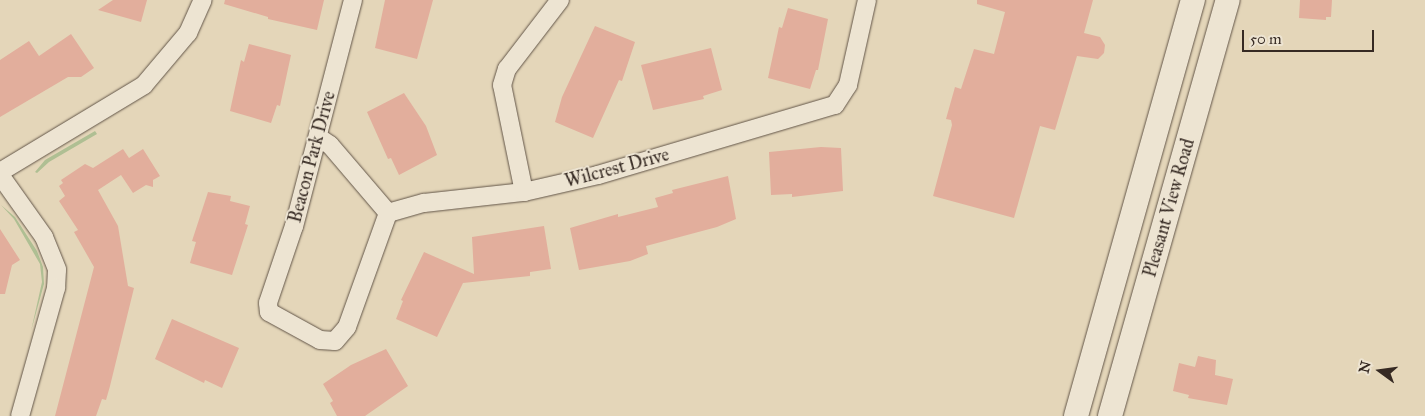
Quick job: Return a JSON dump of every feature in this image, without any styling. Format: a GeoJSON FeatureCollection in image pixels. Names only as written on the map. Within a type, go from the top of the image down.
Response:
{"type":"FeatureCollection","features":[{"type":"Feature","properties":{"kind":"main road","name":"Pleasant View Road"},"geometry":{"type":"LineString","coordinates":[[1076,416],[1193,0]]}},
{"type":"Feature","properties":{"kind":"main road","name":"Pleasant View Road"},"geometry":{"type":"LineString","coordinates":[[1110,416],[1228,0]]}},
{"type":"Feature","properties":{"kind":"main road"},"geometry":{"type":"LineString","coordinates":[[1150,151],[1183,160]]}},
{"type":"Feature","properties":{"kind":"street"},"geometry":{"type":"LineString","coordinates":[[20,416],[56,288],[57,270],[44,237],[0,173],[144,85],[188,33],[203,0]]}},
{"type":"Feature","properties":{"kind":"street","name":"Beacon Park Drive"},"geometry":{"type":"LineString","coordinates":[[353,0],[294,226],[268,303],[269,312],[320,340],[335,340],[347,326],[388,213]]}},
{"type":"Feature","properties":{"kind":"street"},"geometry":{"type":"LineString","coordinates":[[524,192],[502,85],[507,69],[560,0]]}},
{"type":"Feature","properties":{"kind":"street","name":"Wilcrest Drive"},"geometry":{"type":"LineString","coordinates":[[388,213],[424,203],[524,192],[642,163],[835,105],[848,85],[867,0]]}},
{"type":"Feature","properties":{"kind":"street"},"geometry":{"type":"LineString","coordinates":[[318,137],[330,145],[388,213]]}},
{"type":"Feature","properties":{"kind":"green space"},"geometry":{"type":"Polygon","coordinates":[[[95,131],[97,134],[49,162],[37,173],[35,172],[45,160],[95,131]]]}},
{"type":"Feature","properties":{"kind":"green space"},"geometry":{"type":"Polygon","coordinates":[[[1,205],[15,217],[37,251],[43,267],[44,284],[31,331],[42,282],[40,264],[14,219],[1,205]]]}},
{"type":"Feature","properties":{"kind":"building"},"geometry":{"type":"Polygon","coordinates":[[[113,0],[147,0],[141,22],[98,10],[113,0]]]}},
{"type":"Feature","properties":{"kind":"building"},"geometry":{"type":"Polygon","coordinates":[[[225,0],[324,0],[317,30],[268,19],[268,17],[224,4],[225,0]]]}},
{"type":"Feature","properties":{"kind":"building"},"geometry":{"type":"Polygon","coordinates":[[[385,0],[433,0],[417,59],[375,48],[385,0]]]}},
{"type":"Feature","properties":{"kind":"building"},"geometry":{"type":"Polygon","coordinates":[[[977,0],[1093,0],[1084,33],[1100,37],[1105,45],[1104,53],[1098,59],[1077,56],[1055,130],[1040,126],[1014,218],[933,196],[952,125],[951,120],[946,119],[955,87],[961,89],[974,49],[994,54],[1005,12],[977,4],[977,0]]]}},
{"type":"Feature","properties":{"kind":"building"},"geometry":{"type":"Polygon","coordinates":[[[1300,0],[1332,0],[1331,17],[1326,17],[1326,20],[1299,18],[1300,0]]]}},
{"type":"Feature","properties":{"kind":"building"},"geometry":{"type":"Polygon","coordinates":[[[788,8],[828,19],[818,70],[816,70],[810,89],[768,78],[779,27],[782,28],[788,8]]]}},
{"type":"Feature","properties":{"kind":"building"},"geometry":{"type":"Polygon","coordinates":[[[595,26],[635,42],[622,81],[619,80],[593,138],[555,122],[562,97],[595,26]]]}},
{"type":"Feature","properties":{"kind":"building"},"geometry":{"type":"Polygon","coordinates":[[[71,34],[94,68],[81,77],[68,77],[0,117],[0,60],[29,41],[39,56],[71,34]]]}},
{"type":"Feature","properties":{"kind":"building"},"geometry":{"type":"Polygon","coordinates":[[[249,44],[291,55],[280,106],[277,105],[271,123],[230,111],[241,60],[244,62],[249,44]]]}},
{"type":"Feature","properties":{"kind":"building"},"geometry":{"type":"Polygon","coordinates":[[[711,48],[722,90],[703,96],[704,99],[653,110],[641,65],[711,48]]]}},
{"type":"Feature","properties":{"kind":"building"},"geometry":{"type":"Polygon","coordinates":[[[404,93],[426,126],[437,155],[399,175],[391,158],[388,159],[367,112],[404,93]]]}},
{"type":"Feature","properties":{"kind":"building"},"geometry":{"type":"Polygon","coordinates":[[[821,147],[841,148],[843,191],[792,197],[792,194],[771,195],[769,152],[821,147]]]}},
{"type":"Feature","properties":{"kind":"building"},"geometry":{"type":"Polygon","coordinates":[[[123,149],[129,158],[143,149],[160,176],[153,180],[153,187],[146,185],[133,193],[121,175],[98,190],[118,226],[128,286],[134,288],[110,386],[106,400],[102,399],[96,416],[55,416],[94,267],[74,232],[78,230],[59,201],[65,196],[59,186],[63,183],[61,180],[85,164],[93,168],[123,149]]]}},
{"type":"Feature","properties":{"kind":"building"},"geometry":{"type":"Polygon","coordinates":[[[728,176],[736,219],[717,227],[646,246],[648,254],[630,261],[579,270],[570,228],[618,214],[618,217],[658,207],[655,198],[673,193],[672,190],[728,176]]]}},
{"type":"Feature","properties":{"kind":"building"},"geometry":{"type":"Polygon","coordinates":[[[208,192],[231,196],[230,201],[250,206],[245,224],[248,225],[232,275],[190,263],[196,242],[192,241],[208,192]]]}},
{"type":"Feature","properties":{"kind":"building"},"geometry":{"type":"Polygon","coordinates":[[[544,226],[551,269],[530,272],[530,276],[463,283],[437,337],[396,319],[403,301],[401,300],[424,252],[474,274],[472,237],[544,226]]]}},
{"type":"Feature","properties":{"kind":"building"},"geometry":{"type":"Polygon","coordinates":[[[0,229],[20,260],[12,265],[5,294],[0,294],[0,229]]]}},
{"type":"Feature","properties":{"kind":"building"},"geometry":{"type":"Polygon","coordinates":[[[172,319],[239,348],[222,388],[205,380],[204,383],[155,359],[172,319]]]}},
{"type":"Feature","properties":{"kind":"building"},"geometry":{"type":"Polygon","coordinates":[[[386,349],[408,386],[365,416],[337,416],[330,403],[333,401],[323,384],[351,365],[386,349]]]}},
{"type":"Feature","properties":{"kind":"building"},"geometry":{"type":"Polygon","coordinates":[[[1198,356],[1216,360],[1215,375],[1233,379],[1227,405],[1188,398],[1189,395],[1173,391],[1179,363],[1195,367],[1198,356]]]}}]}
